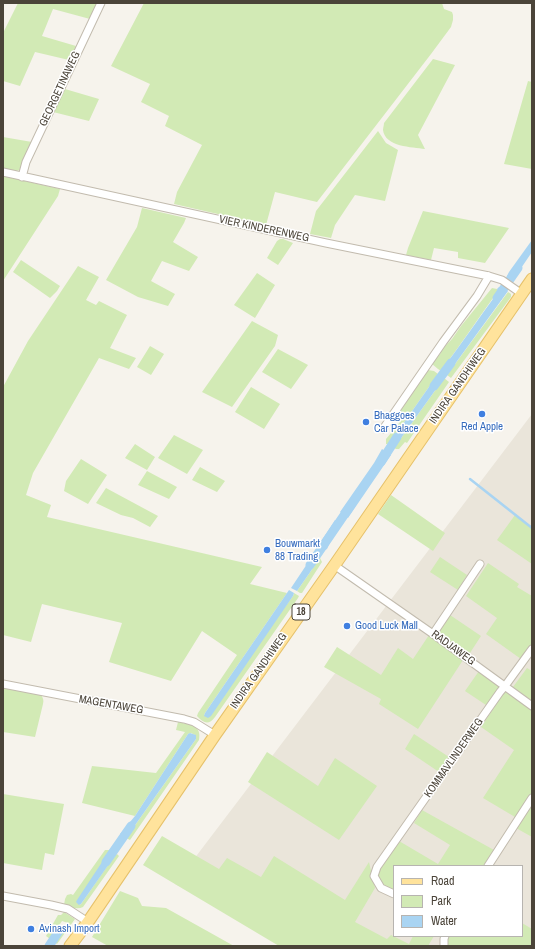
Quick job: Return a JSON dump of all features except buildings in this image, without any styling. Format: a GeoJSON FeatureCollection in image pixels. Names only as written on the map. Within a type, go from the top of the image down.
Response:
{"type":"FeatureCollection","features":[{"type":"Feature","properties":{"kind":"main road","name":"INDIRA GANDHIWEG"},"geometry":{"type":"LineString","coordinates":[[70,946],[334,565],[518,291],[532,279]]}},
{"type":"Feature","properties":{"kind":"street","name":"GEORGETINAWEG"},"geometry":{"type":"LineString","coordinates":[[22,177],[26,162],[101,3]]}},
{"type":"Feature","properties":{"kind":"street","name":"VIER KINDERENWEG"},"geometry":{"type":"LineString","coordinates":[[3,172],[326,243],[489,276],[502,280],[518,291]]}},
{"type":"Feature","properties":{"kind":"street"},"geometry":{"type":"LineString","coordinates":[[382,429],[477,296],[489,276]]}},
{"type":"Feature","properties":{"kind":"street"},"geometry":{"type":"LineString","coordinates":[[433,634],[480,564]]}},
{"type":"Feature","properties":{"kind":"street","name":"RADJAWEG"},"geometry":{"type":"LineString","coordinates":[[334,565],[433,634],[532,706]]}},
{"type":"Feature","properties":{"kind":"street","name":"KOMMAVLINDERWEG"},"geometry":{"type":"LineString","coordinates":[[393,894],[381,888],[374,876],[377,867],[532,649]]}},
{"type":"Feature","properties":{"kind":"street","name":"MAGENTAWEG"},"geometry":{"type":"LineString","coordinates":[[3,684],[184,719],[194,722],[215,735]]}},
{"type":"Feature","properties":{"kind":"street"},"geometry":{"type":"LineString","coordinates":[[489,865],[532,798]]}},
{"type":"Feature","properties":{"kind":"street"},"geometry":{"type":"LineString","coordinates":[[3,896],[68,909],[88,922]]}},
{"type":"Feature","properties":{"kind":"shaded area"},"geometry":{"type":"Polygon","coordinates":[[[532,414],[532,946],[288,946],[175,884],[532,414]]]}},
{"type":"Feature","properties":{"kind":"green space"},"geometry":{"type":"Polygon","coordinates":[[[18,3],[97,3],[90,19],[53,9],[42,36],[76,46],[69,60],[35,52],[20,86],[3,81],[3,33],[18,3]]]}},
{"type":"Feature","properties":{"kind":"green space"},"geometry":{"type":"Polygon","coordinates":[[[144,3],[442,3],[444,9],[452,12],[453,20],[451,27],[431,54],[317,202],[275,192],[266,225],[174,204],[177,192],[202,145],[165,126],[169,116],[141,102],[150,84],[111,66],[144,3]]]}},
{"type":"Feature","properties":{"kind":"green space"},"geometry":{"type":"Polygon","coordinates":[[[433,59],[455,65],[418,135],[425,149],[407,147],[394,143],[385,136],[383,130],[384,123],[433,59]]]}},
{"type":"Feature","properties":{"kind":"green space"},"geometry":{"type":"Polygon","coordinates":[[[528,81],[532,82],[532,169],[504,164],[528,81]]]}},
{"type":"Feature","properties":{"kind":"green space"},"geometry":{"type":"Polygon","coordinates":[[[65,89],[99,99],[89,121],[53,112],[65,89]]]}},
{"type":"Feature","properties":{"kind":"green space"},"geometry":{"type":"Polygon","coordinates":[[[378,131],[386,143],[398,150],[385,201],[355,195],[335,225],[331,238],[310,234],[316,211],[378,131]]]}},
{"type":"Feature","properties":{"kind":"green space"},"geometry":{"type":"Polygon","coordinates":[[[3,137],[32,142],[20,170],[16,171],[3,168],[3,137]]]}},
{"type":"Feature","properties":{"kind":"green space"},"geometry":{"type":"Polygon","coordinates":[[[3,176],[60,189],[58,196],[3,281],[3,176]]]}},
{"type":"Feature","properties":{"kind":"green space"},"geometry":{"type":"Polygon","coordinates":[[[142,208],[186,218],[173,242],[198,257],[189,271],[162,261],[151,281],[175,294],[168,306],[138,297],[106,280],[137,227],[142,208]]]}},
{"type":"Feature","properties":{"kind":"green space"},"geometry":{"type":"Polygon","coordinates":[[[423,211],[509,228],[485,263],[458,258],[458,252],[434,248],[431,260],[406,255],[423,211]]]}},
{"type":"Feature","properties":{"kind":"green space"},"geometry":{"type":"Polygon","coordinates":[[[280,239],[293,243],[278,265],[267,258],[277,241],[280,239]]]}},
{"type":"Feature","properties":{"kind":"green space"},"geometry":{"type":"Polygon","coordinates":[[[21,260],[60,286],[50,298],[13,272],[21,260]]]}},
{"type":"Feature","properties":{"kind":"green space"},"geometry":{"type":"Polygon","coordinates":[[[78,266],[99,277],[86,300],[96,305],[99,301],[127,315],[110,348],[136,358],[129,369],[99,358],[33,473],[26,495],[51,505],[47,517],[262,567],[250,584],[287,593],[204,716],[294,593],[299,596],[215,717],[209,722],[204,722],[200,719],[197,716],[198,713],[237,655],[202,631],[171,681],[109,662],[122,623],[42,604],[31,642],[3,635],[3,387],[28,341],[78,266]]]}},
{"type":"Feature","properties":{"kind":"green space"},"geometry":{"type":"Polygon","coordinates":[[[257,273],[275,285],[255,318],[234,305],[257,273]]]}},
{"type":"Feature","properties":{"kind":"green space"},"geometry":{"type":"Polygon","coordinates":[[[492,288],[497,289],[498,291],[441,371],[432,364],[442,349],[452,339],[492,288]]]}},
{"type":"Feature","properties":{"kind":"green space"},"geometry":{"type":"Polygon","coordinates":[[[508,292],[511,294],[511,297],[451,378],[447,375],[508,292]]]}},
{"type":"Feature","properties":{"kind":"green space"},"geometry":{"type":"Polygon","coordinates":[[[252,321],[278,335],[275,346],[232,407],[202,392],[252,321]]]}},
{"type":"Feature","properties":{"kind":"green space"},"geometry":{"type":"Polygon","coordinates":[[[150,346],[164,354],[151,375],[137,367],[150,346]]]}},
{"type":"Feature","properties":{"kind":"green space"},"geometry":{"type":"Polygon","coordinates":[[[278,349],[308,365],[291,389],[262,372],[278,349]]]}},
{"type":"Feature","properties":{"kind":"green space"},"geometry":{"type":"Polygon","coordinates":[[[428,370],[434,371],[438,374],[389,444],[386,444],[386,439],[400,422],[399,417],[402,407],[428,370]]]}},
{"type":"Feature","properties":{"kind":"green space"},"geometry":{"type":"Polygon","coordinates":[[[444,378],[449,382],[407,443],[405,442],[399,449],[394,448],[444,378]]]}},
{"type":"Feature","properties":{"kind":"green space"},"geometry":{"type":"Polygon","coordinates":[[[251,387],[280,404],[264,429],[235,412],[251,387]]]}},
{"type":"Feature","properties":{"kind":"green space"},"geometry":{"type":"Polygon","coordinates":[[[174,435],[203,450],[187,474],[158,458],[174,435]]]}},
{"type":"Feature","properties":{"kind":"green space"},"geometry":{"type":"Polygon","coordinates":[[[135,444],[155,457],[147,470],[125,458],[135,444]]]}},
{"type":"Feature","properties":{"kind":"green space"},"geometry":{"type":"Polygon","coordinates":[[[81,459],[107,475],[88,504],[64,491],[66,481],[81,459]]]}},
{"type":"Feature","properties":{"kind":"green space"},"geometry":{"type":"Polygon","coordinates":[[[200,467],[225,481],[217,492],[192,480],[200,467]]]}},
{"type":"Feature","properties":{"kind":"green space"},"geometry":{"type":"Polygon","coordinates":[[[147,471],[177,487],[169,499],[138,485],[147,471]]]}},
{"type":"Feature","properties":{"kind":"green space"},"geometry":{"type":"Polygon","coordinates":[[[106,488],[158,516],[150,527],[133,518],[121,515],[96,503],[106,488]]]}},
{"type":"Feature","properties":{"kind":"green space"},"geometry":{"type":"Polygon","coordinates":[[[391,495],[445,533],[433,551],[378,514],[391,495]]]}},
{"type":"Feature","properties":{"kind":"green space"},"geometry":{"type":"Polygon","coordinates":[[[515,515],[532,528],[532,564],[497,540],[515,515]]]}},
{"type":"Feature","properties":{"kind":"green space"},"geometry":{"type":"Polygon","coordinates":[[[440,557],[467,575],[458,590],[430,572],[440,557]]]}},
{"type":"Feature","properties":{"kind":"green space"},"geometry":{"type":"Polygon","coordinates":[[[320,558],[322,562],[302,593],[300,593],[297,591],[320,558]]]}},
{"type":"Feature","properties":{"kind":"green space"},"geometry":{"type":"Polygon","coordinates":[[[488,563],[519,584],[517,587],[532,596],[532,643],[521,659],[486,634],[497,618],[466,596],[488,563]]]}},
{"type":"Feature","properties":{"kind":"green space"},"geometry":{"type":"Polygon","coordinates":[[[450,615],[481,636],[468,656],[437,634],[450,615]]]}},
{"type":"Feature","properties":{"kind":"green space"},"geometry":{"type":"Polygon","coordinates":[[[429,635],[463,660],[418,729],[379,704],[381,699],[324,667],[337,647],[381,675],[398,648],[413,659],[429,635]]]}},
{"type":"Feature","properties":{"kind":"green space"},"geometry":{"type":"Polygon","coordinates":[[[527,668],[532,671],[532,701],[513,687],[527,668]]]}},
{"type":"Feature","properties":{"kind":"green space"},"geometry":{"type":"Polygon","coordinates":[[[479,671],[500,686],[486,705],[465,691],[479,671]]]}},
{"type":"Feature","properties":{"kind":"green space"},"geometry":{"type":"Polygon","coordinates":[[[3,688],[41,695],[43,703],[35,737],[3,732],[3,688]]]}},
{"type":"Feature","properties":{"kind":"green space"},"geometry":{"type":"Polygon","coordinates":[[[506,690],[532,709],[532,792],[515,817],[483,798],[514,750],[481,727],[506,690]]]}},
{"type":"Feature","properties":{"kind":"green space"},"geometry":{"type":"Polygon","coordinates":[[[178,722],[194,726],[199,731],[199,740],[130,840],[126,838],[196,739],[195,735],[191,733],[188,734],[135,816],[82,803],[92,766],[156,773],[185,732],[176,730],[178,722]]]}},
{"type":"Feature","properties":{"kind":"green space"},"geometry":{"type":"Polygon","coordinates":[[[414,734],[449,757],[439,772],[405,749],[414,734]]]}},
{"type":"Feature","properties":{"kind":"green space"},"geometry":{"type":"Polygon","coordinates":[[[267,752],[318,786],[335,758],[377,786],[339,840],[248,782],[267,752]]]}},
{"type":"Feature","properties":{"kind":"green space"},"geometry":{"type":"Polygon","coordinates":[[[3,794],[64,804],[54,855],[45,853],[42,870],[3,863],[3,794]]]}},
{"type":"Feature","properties":{"kind":"green space"},"geometry":{"type":"Polygon","coordinates":[[[532,803],[532,837],[516,828],[532,803]]]}},
{"type":"Feature","properties":{"kind":"green space"},"geometry":{"type":"Polygon","coordinates":[[[422,810],[494,850],[484,865],[393,865],[393,890],[382,885],[378,875],[381,866],[399,841],[438,864],[450,845],[414,823],[422,810]]]}},
{"type":"Feature","properties":{"kind":"green space"},"geometry":{"type":"Polygon","coordinates":[[[162,836],[219,869],[227,858],[261,877],[274,856],[345,900],[369,862],[375,888],[355,922],[387,939],[391,935],[409,944],[412,937],[433,937],[428,946],[279,946],[143,865],[162,836]]]}},
{"type":"Feature","properties":{"kind":"green space"},"geometry":{"type":"Polygon","coordinates":[[[105,850],[110,851],[79,905],[115,855],[117,854],[119,856],[83,907],[76,908],[64,905],[67,895],[73,895],[105,850]]]}},
{"type":"Feature","properties":{"kind":"green space"},"geometry":{"type":"Polygon","coordinates":[[[120,891],[138,898],[142,906],[166,908],[234,946],[108,946],[92,937],[120,891]]]}},
{"type":"Feature","properties":{"kind":"green space"},"geometry":{"type":"Polygon","coordinates":[[[64,912],[75,919],[57,944],[54,942],[68,923],[62,921],[50,939],[46,936],[58,915],[61,915],[64,912]]]}},
{"type":"Feature","properties":{"kind":"green space"},"geometry":{"type":"Polygon","coordinates":[[[523,924],[532,929],[532,946],[448,946],[448,937],[523,937],[523,924]]]}},
{"type":"Feature","properties":{"kind":"water"},"geometry":{"type":"Polygon","coordinates":[[[532,240],[532,252],[513,280],[507,276],[532,240]]]}},
{"type":"Feature","properties":{"kind":"water"},"geometry":{"type":"Polygon","coordinates":[[[499,287],[508,291],[447,375],[441,371],[498,292],[497,289],[499,287]]]}},
{"type":"Feature","properties":{"kind":"water"},"geometry":{"type":"Polygon","coordinates":[[[438,374],[444,378],[394,448],[389,444],[438,374]]]}},
{"type":"Feature","properties":{"kind":"water"},"geometry":{"type":"Polygon","coordinates":[[[382,449],[391,455],[348,518],[340,512],[382,449]]]}},
{"type":"Feature","properties":{"kind":"water"},"geometry":{"type":"Polygon","coordinates":[[[335,520],[342,525],[325,550],[318,546],[335,520]]]}},
{"type":"Feature","properties":{"kind":"water"},"geometry":{"type":"Polygon","coordinates":[[[313,555],[320,558],[297,591],[291,588],[313,555]]]}},
{"type":"Feature","properties":{"kind":"water"},"geometry":{"type":"Polygon","coordinates":[[[289,590],[294,593],[293,596],[211,716],[208,718],[204,716],[205,713],[289,590]]]}},
{"type":"Feature","properties":{"kind":"water"},"geometry":{"type":"Polygon","coordinates":[[[190,733],[196,735],[196,739],[126,838],[120,834],[135,816],[190,733]]]}},
{"type":"Feature","properties":{"kind":"water"},"geometry":{"type":"Polygon","coordinates":[[[110,851],[115,855],[114,857],[79,905],[76,902],[77,900],[110,851]]]}},
{"type":"Feature","properties":{"kind":"waterway"},"geometry":{"type":"LineString","coordinates":[[497,298],[518,268]]}},
{"type":"Feature","properties":{"kind":"waterway"},"geometry":{"type":"LineString","coordinates":[[434,386],[451,363]]}},
{"type":"Feature","properties":{"kind":"waterway"},"geometry":{"type":"LineString","coordinates":[[381,462],[397,437]]}},
{"type":"Feature","properties":{"kind":"waterway"},"geometry":{"type":"LineString","coordinates":[[470,479],[532,528]]}},
{"type":"Feature","properties":{"kind":"waterway"},"geometry":{"type":"LineString","coordinates":[[310,565],[351,505]]}},
{"type":"Feature","properties":{"kind":"waterway"},"geometry":{"type":"LineString","coordinates":[[106,862],[131,826]]}},
{"type":"Feature","properties":{"kind":"waterway"},"geometry":{"type":"LineString","coordinates":[[49,946],[59,931]]}},
{"type":"Feature","properties":{"kind":"place","name":"Red Apple"},"geometry":{"type":"Point","coordinates":[482,414]}},
{"type":"Feature","properties":{"kind":"place","name":"Bhaggoes Car Palace"},"geometry":{"type":"Point","coordinates":[366,422]}},
{"type":"Feature","properties":{"kind":"place","name":"Bouwmarkt 88 Trading"},"geometry":{"type":"Point","coordinates":[267,550]}},
{"type":"Feature","properties":{"kind":"place","name":"Good Luck Mall"},"geometry":{"type":"Point","coordinates":[347,626]}},
{"type":"Feature","properties":{"kind":"place","name":"Avinash Import"},"geometry":{"type":"Point","coordinates":[31,929]}}]}
